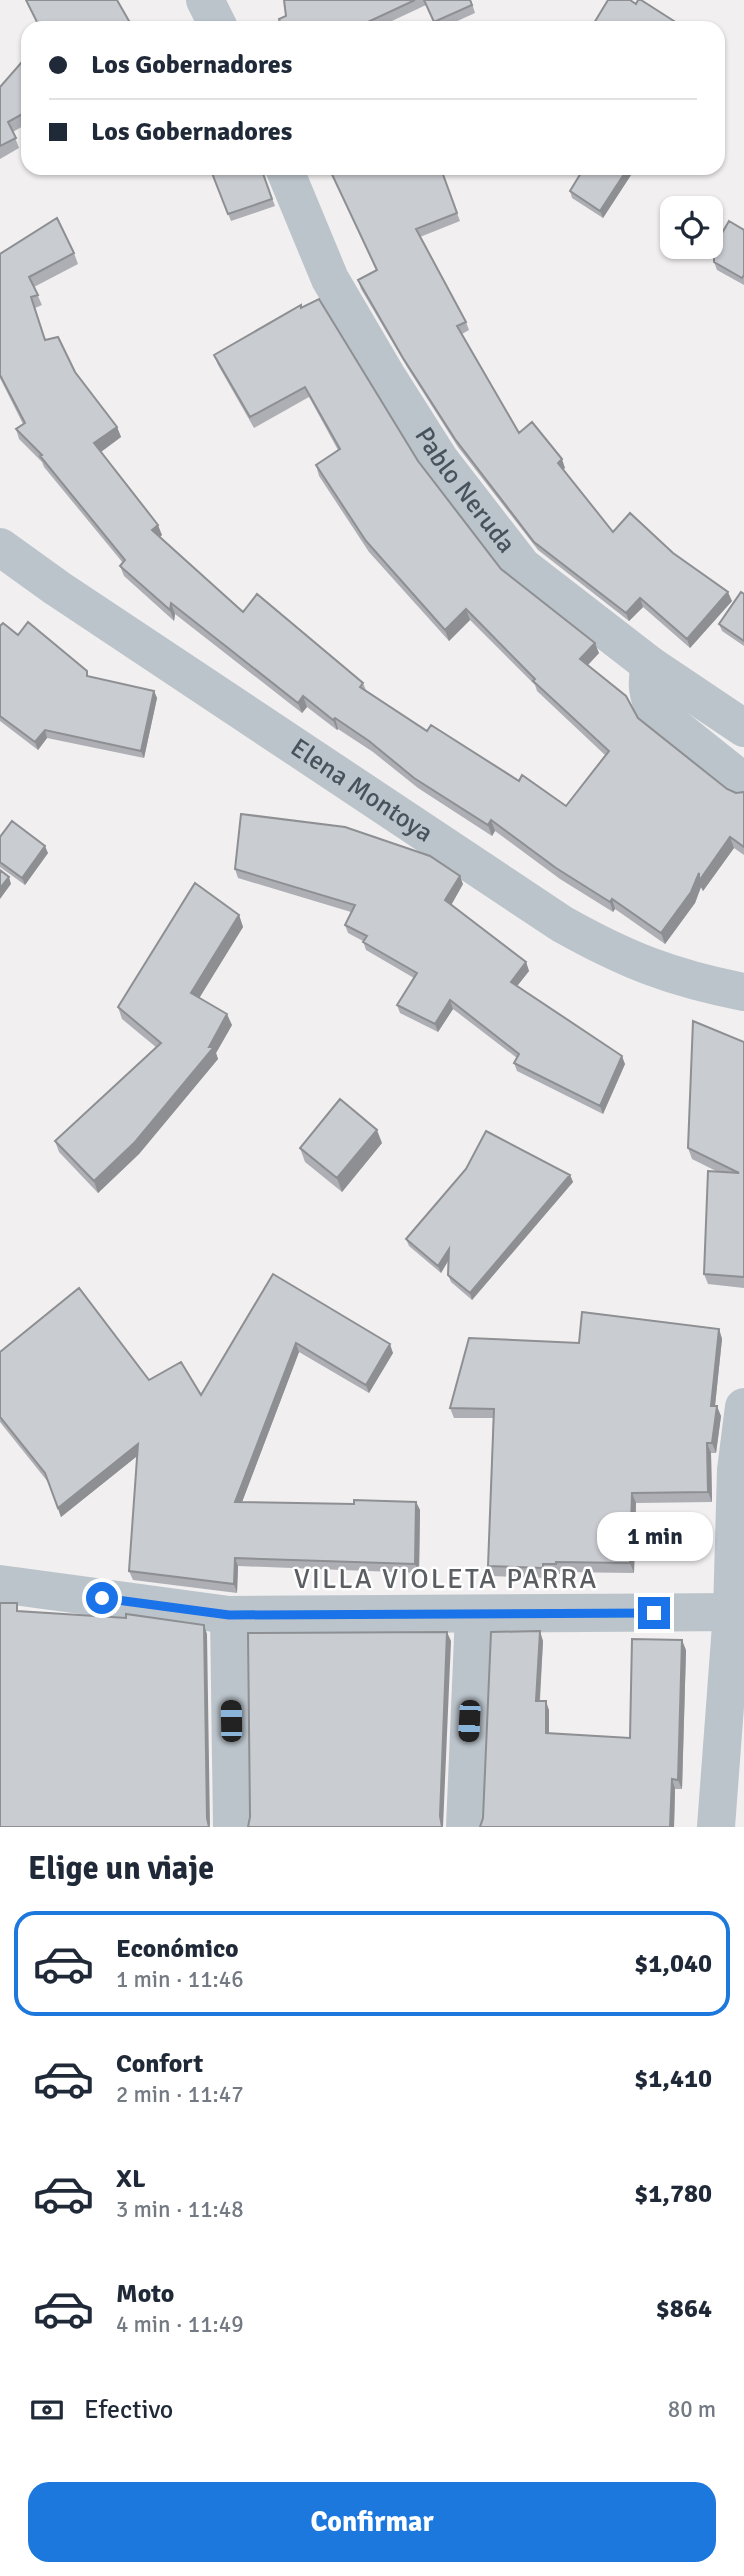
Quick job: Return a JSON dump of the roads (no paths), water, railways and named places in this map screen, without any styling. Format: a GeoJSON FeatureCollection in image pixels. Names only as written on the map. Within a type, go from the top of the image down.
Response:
{"type":"FeatureCollection","features":[{"type":"Feature","properties":{"kind":"street"},"geometry":{"type":"LineString","coordinates":[[205,0],[216,21]]}},
{"type":"Feature","properties":{"kind":"street","name":"Pablo Neruda"},"geometry":{"type":"LineString","coordinates":[[287,175],[330,279],[388,378],[440,460],[522,566],[650,666],[744,728]]}},
{"type":"Feature","properties":{"kind":"street","name":"Elena Montoya"},"geometry":{"type":"LineString","coordinates":[[0,547],[57,588],[562,924],[603,948],[647,967],[692,982],[744,992]]}},
{"type":"Feature","properties":{"kind":"street"},"geometry":{"type":"LineString","coordinates":[[650,666],[646,682],[655,710],[744,782]]}},
{"type":"Feature","properties":{"kind":"street"},"geometry":{"type":"LineString","coordinates":[[716,1827],[738,1612],[736,1470],[744,1406]]}},
{"type":"Feature","properties":{"kind":"street"},"geometry":{"type":"LineString","coordinates":[[0,1584],[229,1615],[738,1612]]}},
{"type":"Feature","properties":{"kind":"street"},"geometry":{"type":"LineString","coordinates":[[464,1827],[474,1614]]}},
{"type":"Feature","properties":{"kind":"street"},"geometry":{"type":"LineString","coordinates":[[229,1615],[232,1827]]}},
{"type":"Feature","properties":{"kind":"district","name":"VILLA VIOLETA PARRA"},"geometry":{"type":"Point","coordinates":[446,1579]}}]}
